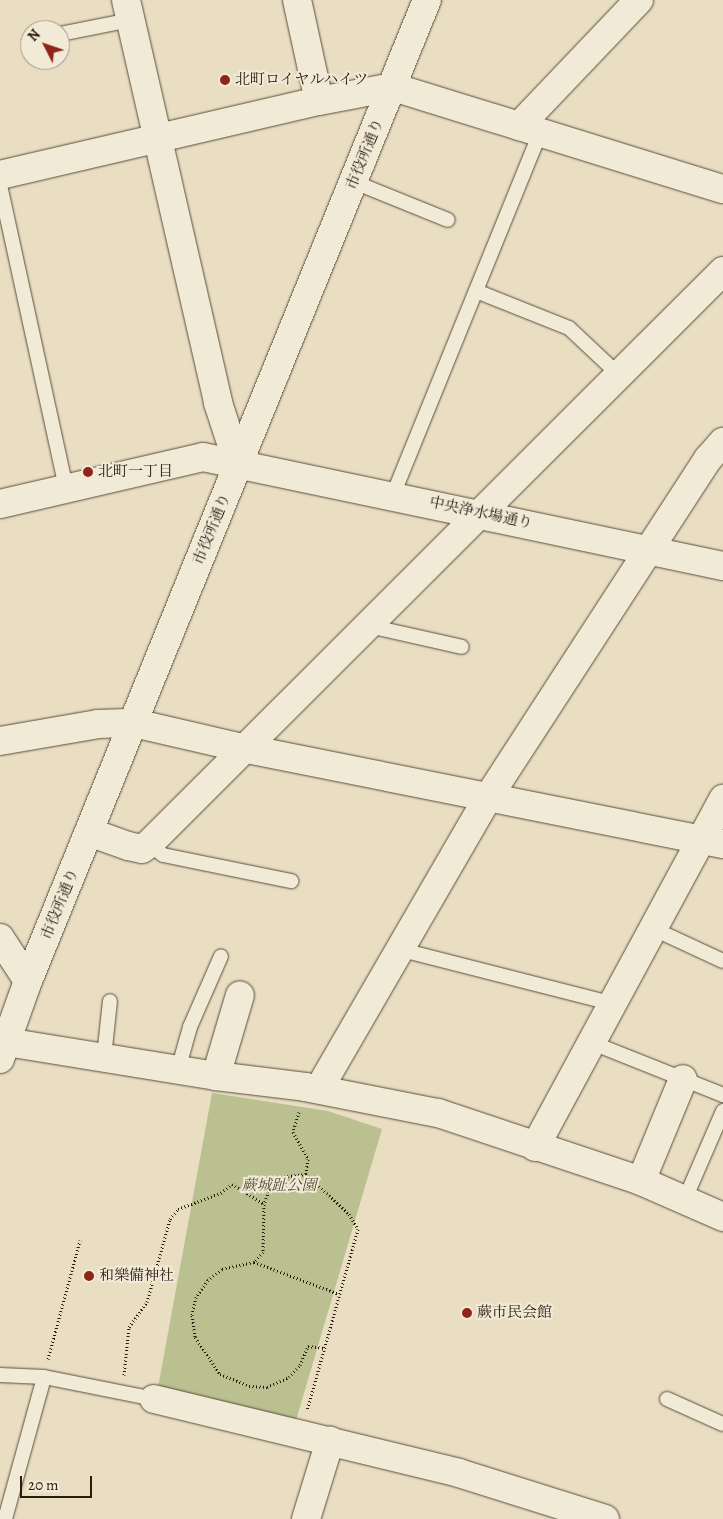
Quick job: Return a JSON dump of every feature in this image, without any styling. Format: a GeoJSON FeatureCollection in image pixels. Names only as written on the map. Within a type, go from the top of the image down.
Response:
{"type":"FeatureCollection","features":[{"type":"Feature","properties":{"kind":"street"},"geometry":{"type":"LineString","coordinates":[[297,0],[319,101]]}},
{"type":"Feature","properties":{"kind":"street","name":"市役所通り"},"geometry":{"type":"LineString","coordinates":[[2,1047],[238,464],[393,88],[427,0]]}},
{"type":"Feature","properties":{"kind":"street"},"geometry":{"type":"LineString","coordinates":[[529,129],[639,0]]}},
{"type":"Feature","properties":{"kind":"street"},"geometry":{"type":"LineString","coordinates":[[128,10],[218,404],[238,464]]}},
{"type":"Feature","properties":{"kind":"street"},"geometry":{"type":"LineString","coordinates":[[0,175],[319,101],[393,88],[723,188]]}},
{"type":"Feature","properties":{"kind":"street"},"geometry":{"type":"LineString","coordinates":[[89,832],[142,849],[149,844],[247,749],[723,271]]}},
{"type":"Feature","properties":{"kind":"street"},"geometry":{"type":"LineString","coordinates":[[312,1088],[489,796],[708,459],[723,442]]}},
{"type":"Feature","properties":{"kind":"street","name":"中央浄水場通り"},"geometry":{"type":"LineString","coordinates":[[0,504],[203,457],[482,513],[723,566]]}},
{"type":"Feature","properties":{"kind":"street"},"geometry":{"type":"LineString","coordinates":[[0,741],[98,724],[134,723],[247,749],[712,842]]}},
{"type":"Feature","properties":{"kind":"street"},"geometry":{"type":"LineString","coordinates":[[535,1147],[610,1003],[652,928],[712,842],[723,799]]}},
{"type":"Feature","properties":{"kind":"street"},"geometry":{"type":"LineString","coordinates":[[0,938],[28,981]]}},
{"type":"Feature","properties":{"kind":"street"},"geometry":{"type":"LineString","coordinates":[[216,1076],[240,995]]}},
{"type":"Feature","properties":{"kind":"street"},"geometry":{"type":"LineString","coordinates":[[2,1047],[104,1057],[216,1076],[312,1088],[438,1113],[635,1179],[723,1217]]}},
{"type":"Feature","properties":{"kind":"street"},"geometry":{"type":"LineString","coordinates":[[635,1179],[683,1079]]}},
{"type":"Feature","properties":{"kind":"street"},"geometry":{"type":"LineString","coordinates":[[154,1399],[459,1473],[605,1519]]}},
{"type":"Feature","properties":{"kind":"street"},"geometry":{"type":"LineString","coordinates":[[306,1519],[330,1441]]}},
{"type":"Feature","properties":{"kind":"lane"},"geometry":{"type":"LineString","coordinates":[[70,30],[128,10]]}},
{"type":"Feature","properties":{"kind":"lane"},"geometry":{"type":"LineString","coordinates":[[393,495],[476,291],[529,129]]}},
{"type":"Feature","properties":{"kind":"lane"},"geometry":{"type":"LineString","coordinates":[[354,182],[448,220]]}},
{"type":"Feature","properties":{"kind":"lane"},"geometry":{"type":"LineString","coordinates":[[0,185],[66,488]]}},
{"type":"Feature","properties":{"kind":"lane"},"geometry":{"type":"LineString","coordinates":[[476,291],[569,328],[619,375]]}},
{"type":"Feature","properties":{"kind":"lane"},"geometry":{"type":"LineString","coordinates":[[369,626],[462,647]]}},
{"type":"Feature","properties":{"kind":"lane"},"geometry":{"type":"LineString","coordinates":[[149,844],[163,854],[291,881]]}},
{"type":"Feature","properties":{"kind":"lane"},"geometry":{"type":"LineString","coordinates":[[652,928],[723,961]]}},
{"type":"Feature","properties":{"kind":"lane"},"geometry":{"type":"LineString","coordinates":[[398,949],[610,1003]]}},
{"type":"Feature","properties":{"kind":"lane"},"geometry":{"type":"LineString","coordinates":[[178,1070],[190,1027],[221,956]]}},
{"type":"Feature","properties":{"kind":"lane"},"geometry":{"type":"LineString","coordinates":[[104,1057],[110,1001]]}},
{"type":"Feature","properties":{"kind":"lane"},"geometry":{"type":"LineString","coordinates":[[590,1042],[723,1095]]}},
{"type":"Feature","properties":{"kind":"lane"},"geometry":{"type":"LineString","coordinates":[[685,1199],[723,1110]]}},
{"type":"Feature","properties":{"kind":"lane"},"geometry":{"type":"LineString","coordinates":[[0,1375],[44,1377],[121,1390],[154,1399]]}},
{"type":"Feature","properties":{"kind":"lane"},"geometry":{"type":"LineString","coordinates":[[5,1519],[44,1377]]}},
{"type":"Feature","properties":{"kind":"lane"},"geometry":{"type":"LineString","coordinates":[[667,1399],[723,1424]]}},
{"type":"Feature","properties":{"kind":"path"},"geometry":{"type":"LineString","coordinates":[[306,1174],[308,1159],[293,1132],[312,1088]]}},
{"type":"Feature","properties":{"kind":"path"},"geometry":{"type":"LineString","coordinates":[[254,1262],[263,1252],[264,1204],[270,1188],[283,1178],[306,1174]]}},
{"type":"Feature","properties":{"kind":"path"},"geometry":{"type":"LineString","coordinates":[[300,1433],[358,1228],[348,1214],[306,1174]]}},
{"type":"Feature","properties":{"kind":"path"},"geometry":{"type":"LineString","coordinates":[[121,1390],[129,1327],[147,1302],[170,1220],[178,1209],[221,1193],[232,1184],[264,1204]]}},
{"type":"Feature","properties":{"kind":"path"},"geometry":{"type":"LineString","coordinates":[[44,1377],[80,1240]]}},
{"type":"Feature","properties":{"kind":"path"},"geometry":{"type":"LineString","coordinates":[[325,1348],[308,1346],[300,1365],[289,1377],[267,1388],[249,1386],[220,1374],[195,1336],[192,1315],[196,1297],[208,1280],[222,1269],[254,1262],[339,1294]]}},
{"type":"Feature","properties":{"kind":"green space","name":"蕨城趾公園"},"geometry":{"type":"Polygon","coordinates":[[[212,1093],[328,1111],[382,1129],[294,1427],[157,1393],[212,1093]]]}},
{"type":"Feature","properties":{"kind":"place","name":"北町ロイヤルハイツ"},"geometry":{"type":"Point","coordinates":[225,80]}},
{"type":"Feature","properties":{"kind":"place","name":"北町一丁目"},"geometry":{"type":"Point","coordinates":[88,472]}},
{"type":"Feature","properties":{"kind":"place","name":"和樂備神社"},"geometry":{"type":"Point","coordinates":[89,1276]}},
{"type":"Feature","properties":{"kind":"place","name":"蕨市民会館"},"geometry":{"type":"Point","coordinates":[467,1313]}}]}
